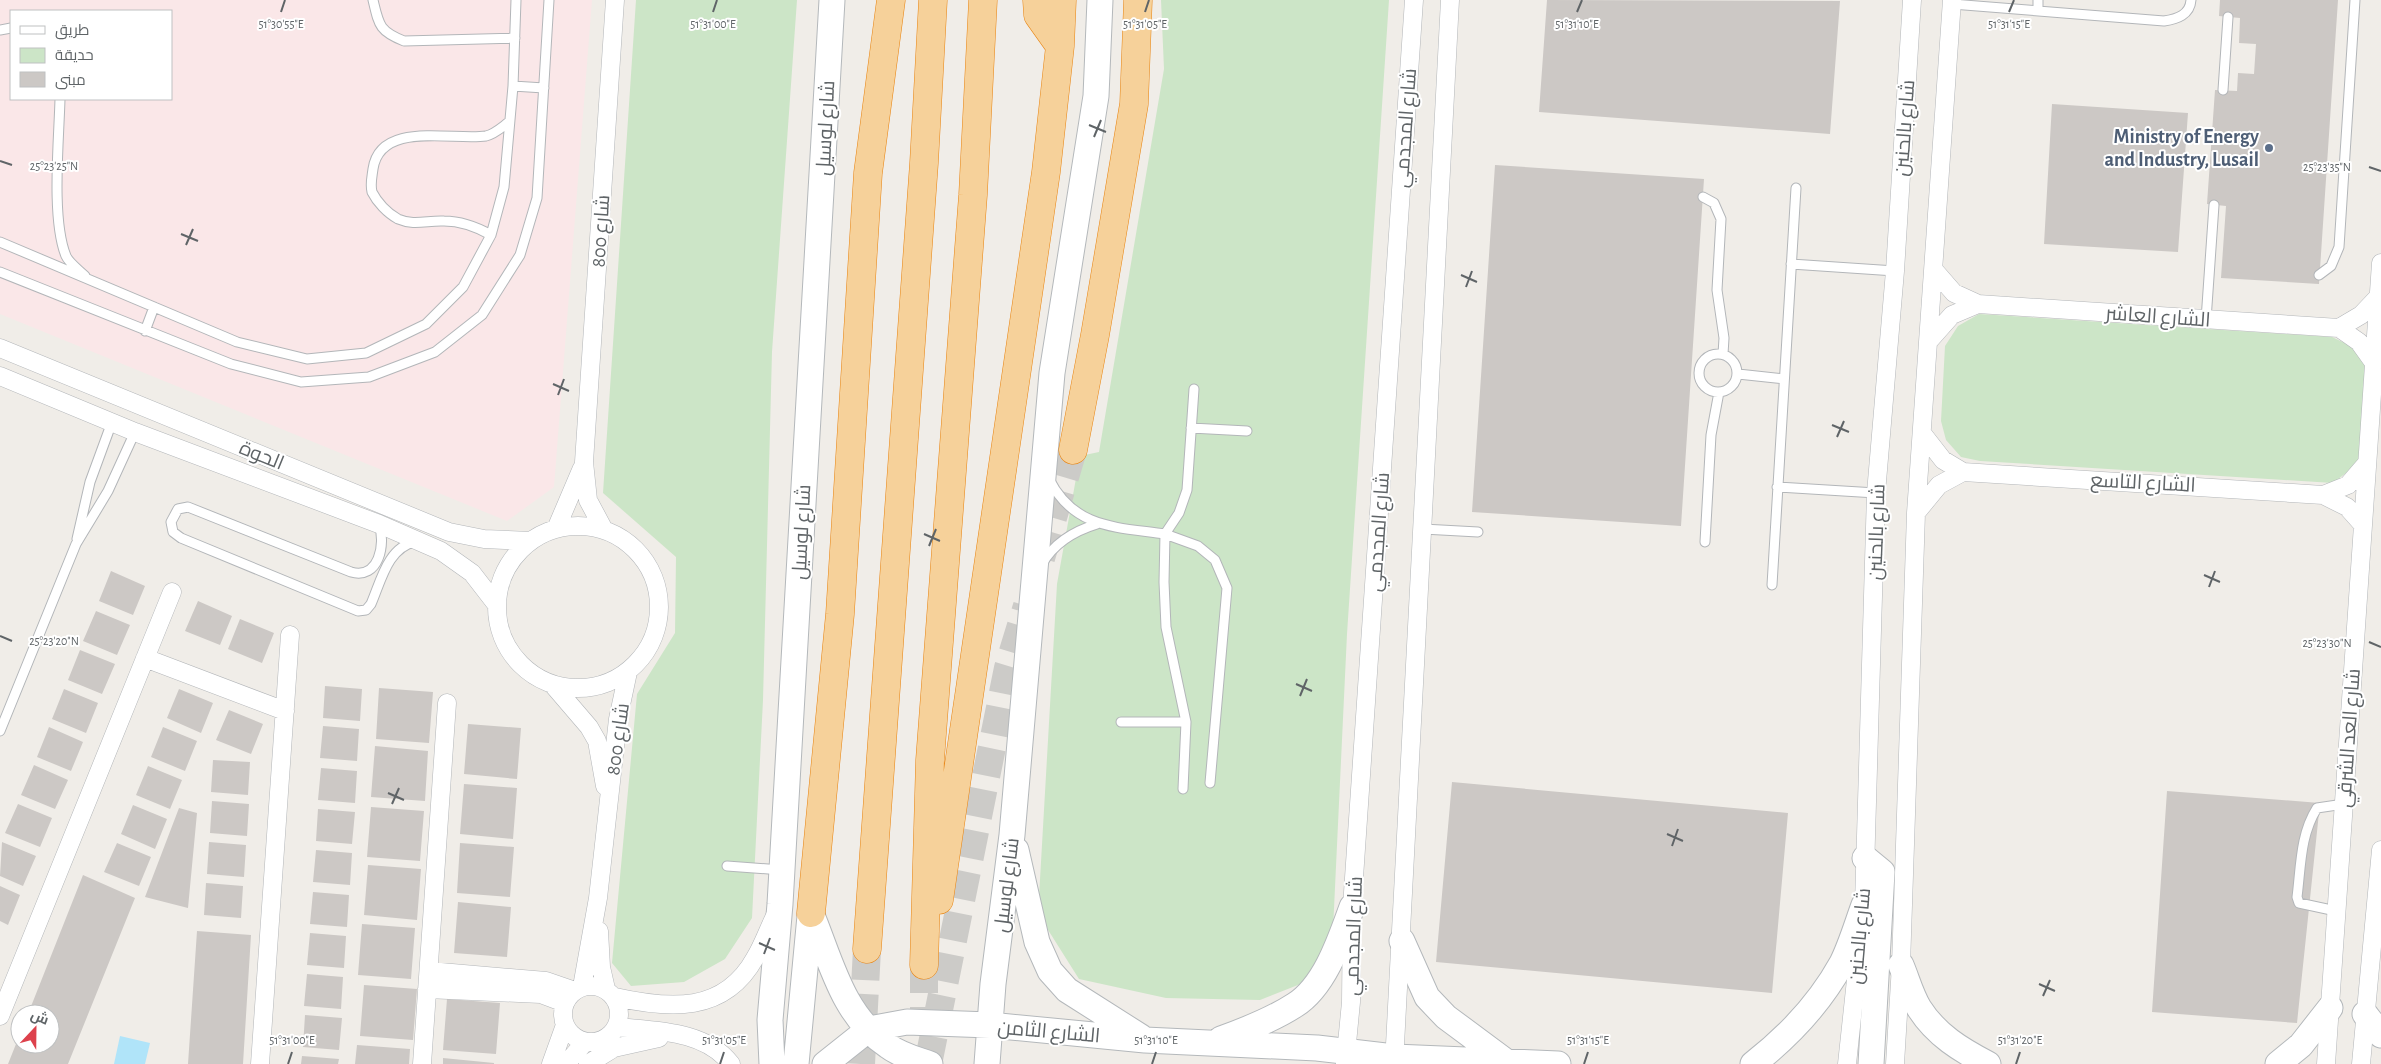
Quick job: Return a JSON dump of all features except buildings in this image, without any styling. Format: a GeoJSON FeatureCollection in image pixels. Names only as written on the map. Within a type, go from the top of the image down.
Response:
{"type":"FeatureCollection","features":[{"type":"Feature","properties":{"kind":"highway"},"geometry":{"type":"LineString","coordinates":[[810,913],[840,614],[868,173],[891,0]]}},
{"type":"Feature","properties":{"kind":"highway"},"geometry":{"type":"LineString","coordinates":[[867,949],[924,163],[933,0]]}},
{"type":"Feature","properties":{"kind":"highway"},"geometry":{"type":"LineString","coordinates":[[983,0],[972,214],[930,760],[924,956],[944,874],[1046,172],[1060,46],[1062,0]]}},
{"type":"Feature","properties":{"kind":"highway"},"geometry":{"type":"LineString","coordinates":[[1037,0],[1038,15],[1060,46]]}},
{"type":"Feature","properties":{"kind":"highway"},"geometry":{"type":"LineString","coordinates":[[1073,450],[1134,104],[1138,0]]}},
{"type":"Feature","properties":{"kind":"street","name":"شارع 800"},"geometry":{"type":"LineString","coordinates":[[604,530],[588,500],[584,462],[616,0]]}},
{"type":"Feature","properties":{"kind":"street","name":"شارع لوسيل"},"geometry":{"type":"LineString","coordinates":[[772,1064],[770,1020],[780,904],[832,0]]}},
{"type":"Feature","properties":{"kind":"street","name":"شارع لوسيل"},"geometry":{"type":"LineString","coordinates":[[990,1025],[1012,835],[1052,373],[1096,96],[1100,0]]}},
{"type":"Feature","properties":{"kind":"street","name":"شارع المجدمي"},"geometry":{"type":"LineString","coordinates":[[1346,1057],[1351,1002],[1352,907],[1414,0]]}},
{"type":"Feature","properties":{"kind":"street","name":"شارع المجدمي"},"geometry":{"type":"LineString","coordinates":[[1394,1061],[1402,941],[1450,0]]}},
{"type":"Feature","properties":{"kind":"street","name":"شارع بالحنين"},"geometry":{"type":"LineString","coordinates":[[1847,1064],[1864,905],[1876,493],[1895,271],[1912,0]]}},
{"type":"Feature","properties":{"kind":"street","name":"شارع بالحنين"},"geometry":{"type":"LineString","coordinates":[[1895,1064],[1901,965],[1916,513],[1952,2]]}},
{"type":"Feature","properties":{"kind":"street","name":"شارع العد الشرقي"},"geometry":{"type":"LineString","coordinates":[[2326,1064],[2381,263]]}},
{"type":"Feature","properties":{"kind":"street","name":"الشارع العاشر"},"geometry":{"type":"LineString","coordinates":[[1934,270],[1954,293],[1978,304],[2338,328]]}},
{"type":"Feature","properties":{"kind":"street"},"geometry":{"type":"LineString","coordinates":[[2374,363],[2359,342],[2338,328],[2361,315],[2379,296]]}},
{"type":"Feature","properties":{"kind":"street","name":"الشارع العاشر"},"geometry":{"type":"LineString","coordinates":[[1928,342],[1952,315],[1978,304]]}},
{"type":"Feature","properties":{"kind":"street","name":"الحوة"},"geometry":{"type":"LineString","coordinates":[[0,348],[449,532],[484,539],[530,541]]}},
{"type":"Feature","properties":{"kind":"street","name":"الحوة"},"geometry":{"type":"LineString","coordinates":[[0,376],[135,432],[379,524],[441,551],[463,565],[481,583],[496,604]]}},
{"type":"Feature","properties":{"kind":"street"},"geometry":{"type":"LineString","coordinates":[[112,422],[122,398]]}},
{"type":"Feature","properties":{"kind":"street"},"geometry":{"type":"LineString","coordinates":[[135,432],[145,407]]}},
{"type":"Feature","properties":{"kind":"street","name":"الشارع التاسع"},"geometry":{"type":"LineString","coordinates":[[1922,433],[1943,460],[1963,472],[2323,495],[2347,507],[2363,525]]}},
{"type":"Feature","properties":{"kind":"street","name":"شارع 800"},"geometry":{"type":"LineString","coordinates":[[556,529],[584,462]]}},
{"type":"Feature","properties":{"kind":"street","name":"الشارع التاسع"},"geometry":{"type":"LineString","coordinates":[[2323,495],[2348,485],[2367,463]]}},
{"type":"Feature","properties":{"kind":"street"},"geometry":{"type":"LineString","coordinates":[[1916,513],[1938,485],[1963,472]]}},
{"type":"Feature","properties":{"kind":"street"},"geometry":{"type":"LineString","coordinates":[[588,526],[604,530],[624,540],[640,554],[652,573],[659,594],[660,616],[654,637],[644,656],[628,672],[605,684],[579,689],[553,685],[529,673],[511,654],[500,630],[496,604],[501,580],[512,558],[530,541],[556,529],[588,526]]}},
{"type":"Feature","properties":{"kind":"street"},"geometry":{"type":"LineString","coordinates":[[0,1016],[172,592]]}},
{"type":"Feature","properties":{"kind":"street"},"geometry":{"type":"LineString","coordinates":[[260,1064],[290,635]]}},
{"type":"Feature","properties":{"kind":"street"},"geometry":{"type":"LineString","coordinates":[[145,658],[285,711]]}},
{"type":"Feature","properties":{"kind":"street","name":"شارع 800"},"geometry":{"type":"LineString","coordinates":[[574,994],[598,898],[618,719],[628,672]]}},
{"type":"Feature","properties":{"kind":"street","name":"شارع 800"},"geometry":{"type":"LineString","coordinates":[[553,685],[589,727],[596,741],[608,806]]}},
{"type":"Feature","properties":{"kind":"street"},"geometry":{"type":"LineString","coordinates":[[422,1064],[447,703]]}},
{"type":"Feature","properties":{"kind":"street"},"geometry":{"type":"LineString","coordinates":[[1012,835],[1037,942],[1050,971],[1067,990],[1145,1040]]}},
{"type":"Feature","properties":{"kind":"street"},"geometry":{"type":"LineString","coordinates":[[2361,1064],[2381,850]]}},
{"type":"Feature","properties":{"kind":"street"},"geometry":{"type":"LineString","coordinates":[[1865,858],[1882,872],[1871,1064]]}},
{"type":"Feature","properties":{"kind":"street","name":"شارع 800"},"geometry":{"type":"LineString","coordinates":[[598,898],[601,967],[610,993]]}},
{"type":"Feature","properties":{"kind":"street"},"geometry":{"type":"LineString","coordinates":[[427,989],[574,994],[590,985],[649,1005],[684,1006],[718,996],[735,984],[755,959],[780,904]]}},
{"type":"Feature","properties":{"kind":"street"},"geometry":{"type":"LineString","coordinates":[[1753,1064],[1787,1035],[1818,999],[1842,962],[1864,905]]}},
{"type":"Feature","properties":{"kind":"street"},"geometry":{"type":"LineString","coordinates":[[1212,1043],[1260,1024],[1296,1005],[1304,998],[1327,969],[1352,907]]}},
{"type":"Feature","properties":{"kind":"street"},"geometry":{"type":"LineString","coordinates":[[810,913],[843,995],[869,1029],[888,1046],[930,1064]]}},
{"type":"Feature","properties":{"kind":"street"},"geometry":{"type":"LineString","coordinates":[[796,1064],[810,913]]}},
{"type":"Feature","properties":{"kind":"street"},"geometry":{"type":"LineString","coordinates":[[1402,941],[1427,997],[1467,1034],[1504,1060]]}},
{"type":"Feature","properties":{"kind":"street"},"geometry":{"type":"LineString","coordinates":[[1901,965],[1918,1007],[1937,1031],[1960,1050],[1988,1064]]}},
{"type":"Feature","properties":{"kind":"street"},"geometry":{"type":"LineString","coordinates":[[429,971],[546,981],[574,994]]}},
{"type":"Feature","properties":{"kind":"street"},"geometry":{"type":"LineString","coordinates":[[574,994],[563,1018],[565,1025],[573,1036],[585,1042],[592,1042],[606,1038],[617,1027],[620,1012],[610,993]]}},
{"type":"Feature","properties":{"kind":"street"},"geometry":{"type":"LineString","coordinates":[[2278,1064],[2301,1045],[2330,1008]]}},
{"type":"Feature","properties":{"kind":"street"},"geometry":{"type":"LineString","coordinates":[[2365,1014],[2381,1035]]}},
{"type":"Feature","properties":{"kind":"street","name":"الشارع الثامن"},"geometry":{"type":"LineString","coordinates":[[825,1064],[869,1029],[906,1022],[990,1025],[1145,1040],[1212,1043],[1394,1061],[1504,1060],[1558,1064]]}},
{"type":"Feature","properties":{"kind":"street"},"geometry":{"type":"LineString","coordinates":[[551,1064],[565,1025]]}},
{"type":"Feature","properties":{"kind":"street"},"geometry":{"type":"LineString","coordinates":[[987,1064],[990,1025]]}},
{"type":"Feature","properties":{"kind":"street"},"geometry":{"type":"LineString","coordinates":[[617,1027],[679,1034],[711,1045],[723,1054],[731,1064]]}},
{"type":"Feature","properties":{"kind":"street"},"geometry":{"type":"LineString","coordinates":[[588,1064],[601,1055],[628,1043],[679,1034]]}},
{"type":"Feature","properties":{"kind":"street"},"geometry":{"type":"LineString","coordinates":[[566,1064],[585,1042]]}},
{"type":"Feature","properties":{"kind":"lane"},"geometry":{"type":"LineString","coordinates":[[374,0],[380,26],[388,34],[404,41],[515,38]]}},
{"type":"Feature","properties":{"kind":"lane"},"geometry":{"type":"LineString","coordinates":[[0,242],[237,342],[307,359],[366,353],[426,324],[463,287],[491,235],[504,187],[512,86],[516,0]]}},
{"type":"Feature","properties":{"kind":"lane"},"geometry":{"type":"LineString","coordinates":[[0,272],[231,364],[301,382],[369,377],[435,352],[482,315],[520,255],[537,198],[549,0]]}},
{"type":"Feature","properties":{"kind":"lane"},"geometry":{"type":"LineString","coordinates":[[2038,0],[2038,11]]}},
{"type":"Feature","properties":{"kind":"lane"},"geometry":{"type":"LineString","coordinates":[[1952,2],[2164,21],[2183,15],[2190,7],[2191,0]]}},
{"type":"Feature","properties":{"kind":"lane"},"geometry":{"type":"LineString","coordinates":[[2319,275],[2331,266],[2339,246],[2355,0]]}},
{"type":"Feature","properties":{"kind":"lane"},"geometry":{"type":"LineString","coordinates":[[2223,90],[2228,17]]}},
{"type":"Feature","properties":{"kind":"lane"},"geometry":{"type":"LineString","coordinates":[[512,86],[544,88]]}},
{"type":"Feature","properties":{"kind":"lane"},"geometry":{"type":"LineString","coordinates":[[60,100],[57,196],[61,232],[67,258],[89,279]]}},
{"type":"Feature","properties":{"kind":"lane"},"geometry":{"type":"LineString","coordinates":[[491,235],[461,222],[442,220],[419,223],[398,218],[376,199],[370,187],[374,162],[381,148],[396,140],[423,136],[488,136],[509,122]]}},
{"type":"Feature","properties":{"kind":"lane"},"geometry":{"type":"LineString","coordinates":[[1772,585],[1796,188]]}},
{"type":"Feature","properties":{"kind":"lane"},"geometry":{"type":"LineString","coordinates":[[1703,197],[1714,203],[1720,213],[1717,290],[1724,338],[1723,354]]}},
{"type":"Feature","properties":{"kind":"lane"},"geometry":{"type":"LineString","coordinates":[[2206,320],[2214,205]]}},
{"type":"Feature","properties":{"kind":"lane"},"geometry":{"type":"LineString","coordinates":[[1791,264],[1895,271]]}},
{"type":"Feature","properties":{"kind":"lane"},"geometry":{"type":"LineString","coordinates":[[145,331],[154,307]]}},
{"type":"Feature","properties":{"kind":"lane"},"geometry":{"type":"LineString","coordinates":[[1711,354],[1723,354],[1734,361],[1738,374],[1732,387],[1719,392],[1707,389],[1698,373],[1706,357],[1711,354]]}},
{"type":"Feature","properties":{"kind":"lane"},"geometry":{"type":"LineString","coordinates":[[1738,374],[1784,379]]}},
{"type":"Feature","properties":{"kind":"lane"},"geometry":{"type":"LineString","coordinates":[[1183,789],[1186,722],[1166,627],[1164,582],[1165,534],[1179,513],[1187,490],[1194,389]]}},
{"type":"Feature","properties":{"kind":"lane"},"geometry":{"type":"LineString","coordinates":[[1705,542],[1711,435],[1719,392]]}},
{"type":"Feature","properties":{"kind":"lane"},"geometry":{"type":"LineString","coordinates":[[76,544],[90,482],[112,422]]}},
{"type":"Feature","properties":{"kind":"lane"},"geometry":{"type":"LineString","coordinates":[[1192,428],[1247,431]]}},
{"type":"Feature","properties":{"kind":"lane"},"geometry":{"type":"LineString","coordinates":[[0,731],[76,544],[108,491],[135,432]]}},
{"type":"Feature","properties":{"kind":"lane"},"geometry":{"type":"LineString","coordinates":[[1045,468],[1064,502],[1085,518],[1097,524],[1165,534],[1198,546],[1215,560],[1227,588],[1210,783]]}},
{"type":"Feature","properties":{"kind":"lane"},"geometry":{"type":"LineString","coordinates":[[1777,487],[1876,493]]}},
{"type":"Feature","properties":{"kind":"lane"},"geometry":{"type":"LineString","coordinates":[[379,524],[382,537],[381,551],[372,569],[362,574],[351,572],[188,507],[178,509],[170,522],[173,532],[181,538],[358,611],[366,610],[371,604],[394,553],[406,544],[421,542]]}},
{"type":"Feature","properties":{"kind":"lane"},"geometry":{"type":"LineString","coordinates":[[1034,582],[1045,560],[1058,545],[1073,534],[1097,524]]}},
{"type":"Feature","properties":{"kind":"lane"},"geometry":{"type":"LineString","coordinates":[[1423,529],[1478,532]]}},
{"type":"Feature","properties":{"kind":"lane"},"geometry":{"type":"LineString","coordinates":[[1121,722],[1186,722]]}},
{"type":"Feature","properties":{"kind":"lane"},"geometry":{"type":"LineString","coordinates":[[2336,911],[2299,903],[2301,855],[2307,823],[2316,808],[2344,804]]}},
{"type":"Feature","properties":{"kind":"lane"},"geometry":{"type":"LineString","coordinates":[[728,866],[781,870]]}},
{"type":"Feature","properties":{"kind":"shaded area"},"geometry":{"type":"Polygon","coordinates":[[[0,0],[592,0],[554,487],[507,521],[0,314],[0,0]]]}},
{"type":"Feature","properties":{"kind":"green space"},"geometry":{"type":"Polygon","coordinates":[[[636,0],[797,0],[772,352],[763,700],[752,918],[725,959],[684,982],[631,986],[612,963],[637,694],[675,633],[676,557],[603,493],[636,0]]]}},
{"type":"Feature","properties":{"kind":"green space"},"geometry":{"type":"Polygon","coordinates":[[[1161,0],[1389,0],[1347,634],[1331,972],[1260,1000],[1166,998],[1079,979],[1038,914],[1057,584],[1080,456],[1099,452],[1164,69],[1161,0]]]}},
{"type":"Feature","properties":{"kind":"green space"},"geometry":{"type":"Polygon","coordinates":[[[1979,314],[2332,337],[2351,346],[2367,362],[2363,454],[2355,466],[2333,483],[1980,461],[1961,457],[1946,440],[1941,421],[1945,346],[1958,326],[1979,314]]]}},
{"type":"Feature","properties":{"kind":"water"},"geometry":{"type":"Polygon","coordinates":[[[120,1036],[150,1043],[145,1064],[114,1064],[120,1036]]]}},
{"type":"Feature","properties":{"kind":"tunnel"},"geometry":{"type":"LineString","coordinates":[[1041,558],[1073,450]]}},
{"type":"Feature","properties":{"kind":"tunnel"},"geometry":{"type":"LineString","coordinates":[[928,1064],[1008,668],[1027,606]]}},
{"type":"Feature","properties":{"kind":"tunnel"},"geometry":{"type":"LineString","coordinates":[[861,1064],[867,949]]}},
{"type":"Feature","properties":{"kind":"tunnel"},"geometry":{"type":"LineString","coordinates":[[924,965],[924,1030]]}},
{"type":"Feature","properties":{"kind":"place","name":"Ministry of Energy and Industry, Lusail"},"geometry":{"type":"Point","coordinates":[2269,148]}}]}
